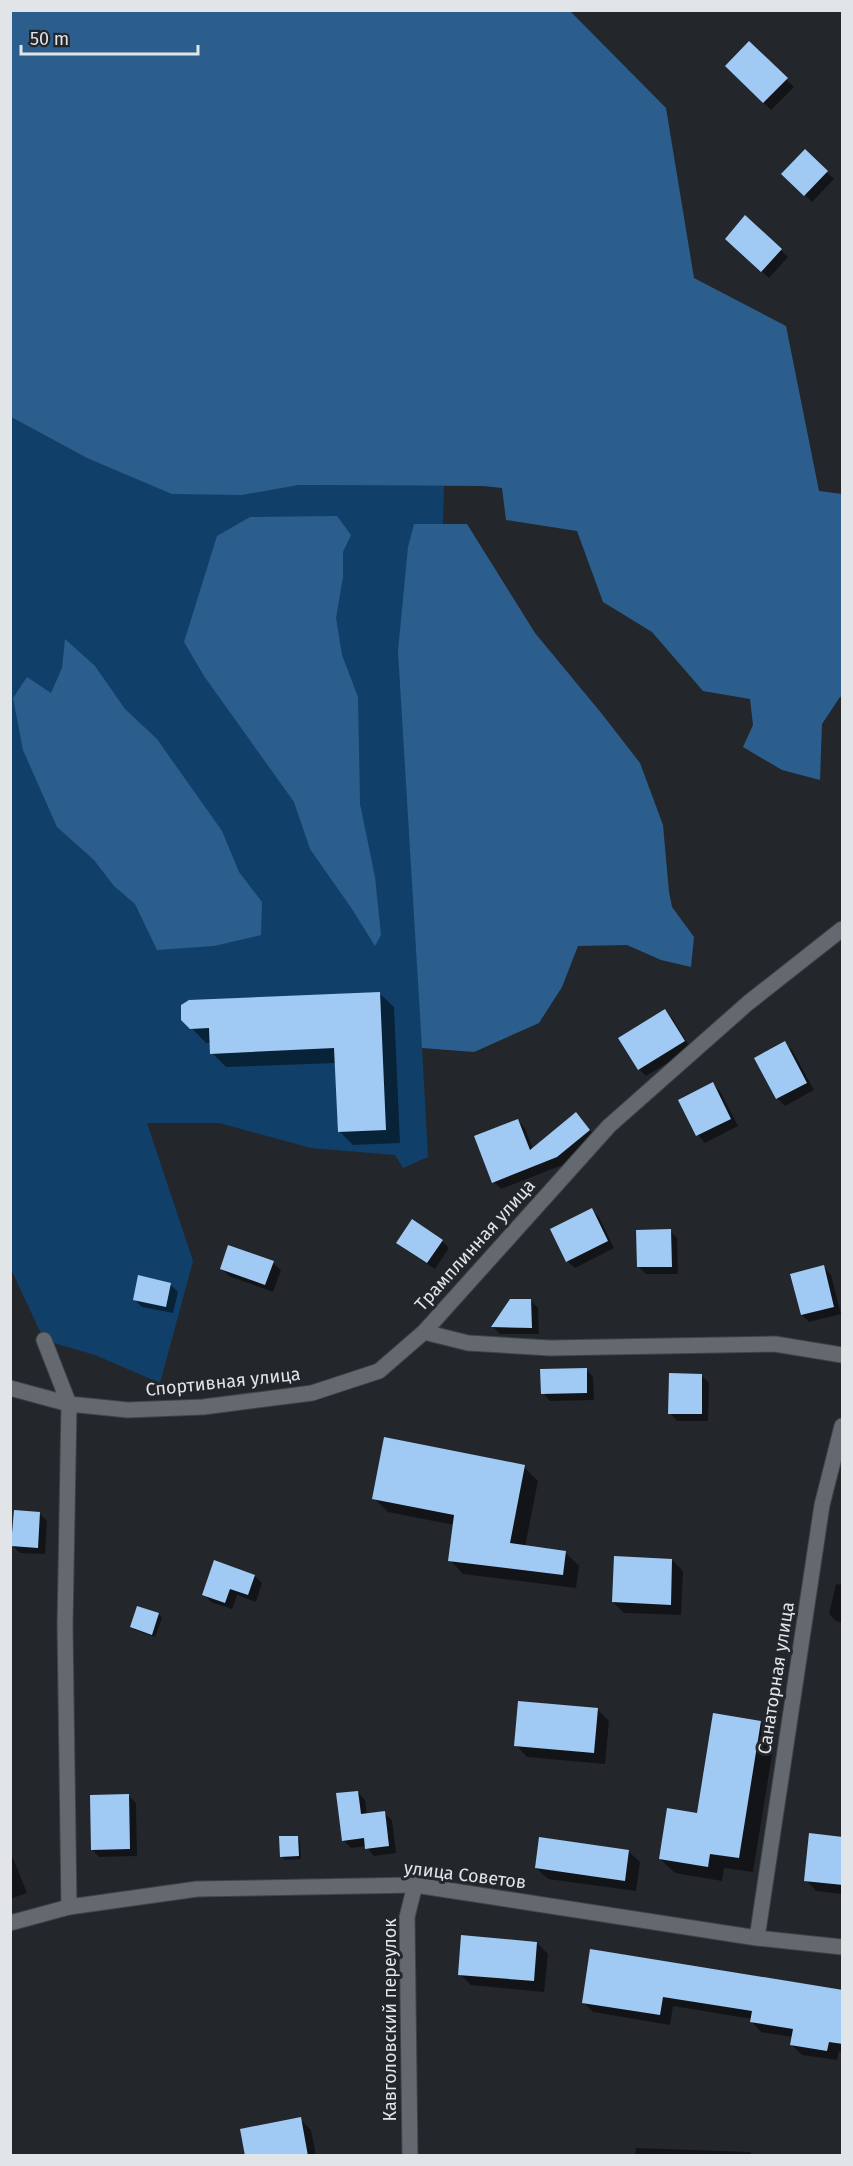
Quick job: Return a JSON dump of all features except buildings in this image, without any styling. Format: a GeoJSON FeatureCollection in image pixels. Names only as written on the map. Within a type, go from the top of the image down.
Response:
{"type":"FeatureCollection","features":[{"type":"Feature","properties":{"kind":"street","name":"Трамплинная улица"},"geometry":{"type":"LineString","coordinates":[[843,929],[748,1003],[609,1126],[424,1332],[468,1343],[549,1348],[775,1344],[843,1355]]}},
{"type":"Feature","properties":{"kind":"street","name":"Спортивная улица"},"geometry":{"type":"LineString","coordinates":[[10,1388],[69,1404],[128,1410],[203,1407],[312,1393],[379,1371],[424,1332]]}},
{"type":"Feature","properties":{"kind":"street"},"geometry":{"type":"LineString","coordinates":[[44,1340],[69,1404],[65,1626],[69,1907]]}},
{"type":"Feature","properties":{"kind":"street","name":"Санаторная улица"},"geometry":{"type":"LineString","coordinates":[[757,1938],[822,1505],[843,1426]]}},
{"type":"Feature","properties":{"kind":"street","name":"улица Советов"},"geometry":{"type":"LineString","coordinates":[[10,1923],[69,1907],[197,1889],[415,1885],[757,1938],[843,1947]]}},
{"type":"Feature","properties":{"kind":"street","name":"Кавголовский переулок"},"geometry":{"type":"LineString","coordinates":[[410,2156],[407,1917],[415,1885]]}},
{"type":"Feature","properties":{"kind":"shaded area"},"geometry":{"type":"Polygon","coordinates":[[[10,11],[570,11],[666,108],[694,278],[786,326],[819,491],[842,494],[842,696],[822,724],[820,780],[782,770],[743,747],[753,725],[750,699],[703,691],[652,632],[603,602],[577,531],[506,520],[502,488],[299,485],[242,495],[172,494],[87,458],[11,417],[10,11]]]}},
{"type":"Feature","properties":{"kind":"shaded area"},"geometry":{"type":"Polygon","coordinates":[[[11,417],[87,458],[242,495],[299,485],[444,486],[443,524],[499,994],[422,1048],[428,1157],[403,1168],[395,1155],[311,1148],[219,1123],[147,1123],[193,1261],[160,1383],[95,1355],[44,1340],[11,1269],[11,417]]]}},
{"type":"Feature","properties":{"kind":"shaded area"},"geometry":{"type":"Polygon","coordinates":[[[337,516],[351,535],[343,552],[343,577],[336,618],[342,655],[358,697],[360,804],[375,877],[381,935],[375,946],[310,849],[294,802],[204,676],[184,642],[217,536],[250,517],[337,516]]]}},
{"type":"Feature","properties":{"kind":"shaded area"},"geometry":{"type":"Polygon","coordinates":[[[414,524],[467,524],[535,633],[640,763],[663,825],[672,907],[694,937],[691,967],[661,960],[627,945],[578,946],[562,987],[539,1023],[474,1052],[422,1048],[398,651],[408,547],[414,524]]]}},
{"type":"Feature","properties":{"kind":"shaded area"},"geometry":{"type":"Polygon","coordinates":[[[65,639],[95,666],[125,709],[157,739],[222,831],[239,872],[262,902],[261,935],[214,946],[157,950],[135,904],[114,886],[94,860],[57,827],[23,750],[13,698],[27,677],[51,693],[62,668],[65,639]]]}}]}
